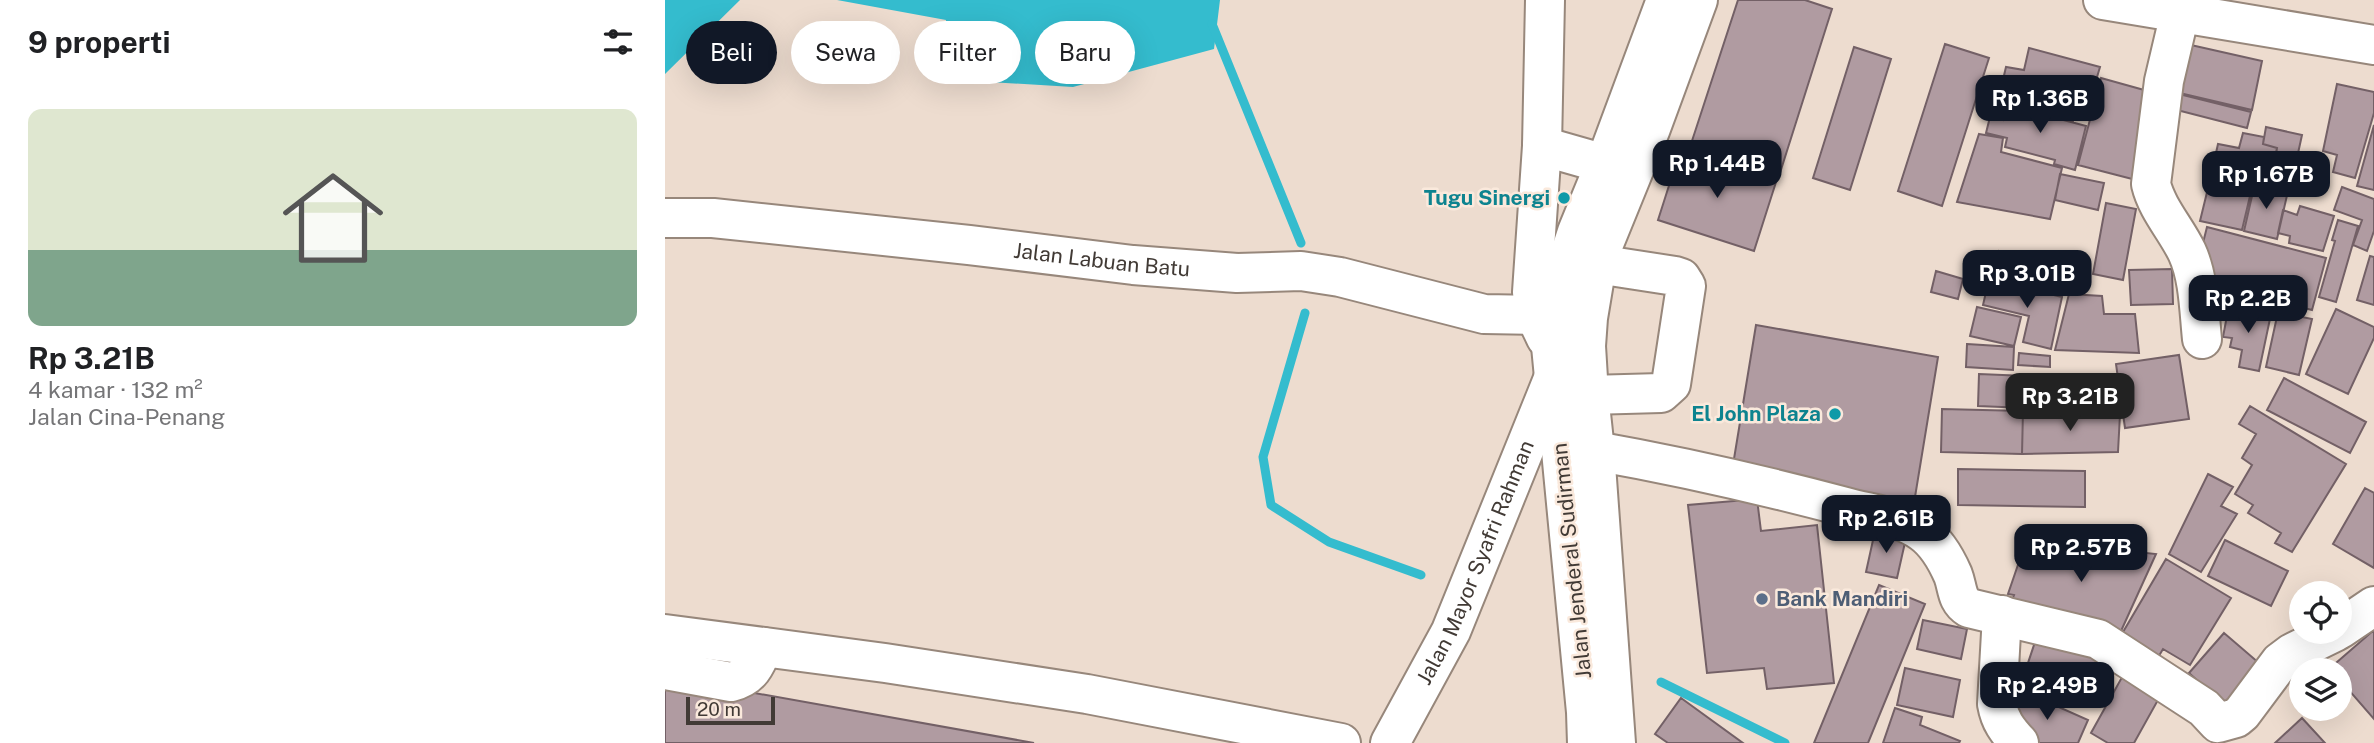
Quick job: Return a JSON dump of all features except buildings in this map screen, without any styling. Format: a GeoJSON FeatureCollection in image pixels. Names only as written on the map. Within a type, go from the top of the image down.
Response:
{"type":"FeatureCollection","features":[{"type":"Feature","properties":{"kind":"main road"},"geometry":{"type":"LineString","coordinates":[[1545,0],[1542,146],[1532,292],[1546,347]]}},
{"type":"Feature","properties":{"kind":"main road"},"geometry":{"type":"LineString","coordinates":[[1546,347],[1562,278],[1577,232],[1666,0]]}},
{"type":"Feature","properties":{"kind":"main road","name":"Jalan Jenderal Sudirman"},"geometry":{"type":"LineString","coordinates":[[1616,743],[1589,395],[1586,346],[1588,317],[1597,264],[1698,0]]}},
{"type":"Feature","properties":{"kind":"main road"},"geometry":{"type":"LineString","coordinates":[[2102,0],[2374,45]]}},
{"type":"Feature","properties":{"kind":"main road"},"geometry":{"type":"LineString","coordinates":[[2180,13],[2164,81],[2151,184],[2154,197],[2186,250],[2193,267],[2203,339]]}},
{"type":"Feature","properties":{"kind":"main road"},"geometry":{"type":"LineString","coordinates":[[1542,146],[1605,164]]}},
{"type":"Feature","properties":{"kind":"main road","name":"Jalan Labuan Batu"},"geometry":{"type":"LineString","coordinates":[[665,218],[713,218],[1133,265],[1237,272],[1301,271],[1340,276],[1484,314],[1546,347]]}},
{"type":"Feature","properties":{"kind":"main road"},"geometry":{"type":"LineString","coordinates":[[1589,395],[1661,393],[1668,388],[1671,384],[1686,286],[1681,278],[1597,264]]}},
{"type":"Feature","properties":{"kind":"main road","name":"Jalan Jenderal Sudirman"},"geometry":{"type":"LineString","coordinates":[[1546,347],[1561,443],[1587,712],[1587,743]]}},
{"type":"Feature","properties":{"kind":"main road","name":"Jalan Mayor Syafri Rahman"},"geometry":{"type":"LineString","coordinates":[[1390,743],[1451,631],[1546,347]]}},
{"type":"Feature","properties":{"kind":"main road"},"geometry":{"type":"LineString","coordinates":[[1595,451],[1671,464],[1773,487],[1905,523],[1931,538],[1954,576],[1961,602],[1969,608],[2098,639],[2204,708],[2207,733],[2242,713],[2276,666],[2285,658],[2312,644]]}},
{"type":"Feature","properties":{"kind":"main road"},"geometry":{"type":"LineString","coordinates":[[2352,621],[2374,606]]}},
{"type":"Feature","properties":{"kind":"main road"},"geometry":{"type":"LineString","coordinates":[[2003,615],[1997,704],[2005,729],[2019,743]]}},
{"type":"Feature","properties":{"kind":"main road"},"geometry":{"type":"LineString","coordinates":[[665,634],[1087,694],[1341,743]]}},
{"type":"Feature","properties":{"kind":"main road"},"geometry":{"type":"LineString","coordinates":[[665,670],[731,682],[749,674],[763,647]]}},
{"type":"Feature","properties":{"kind":"water"},"geometry":{"type":"Polygon","coordinates":[[[665,0],[740,0],[719,21],[686,21],[686,53],[665,74],[665,0]]]}},
{"type":"Feature","properties":{"kind":"water"},"geometry":{"type":"Polygon","coordinates":[[[837,0],[1220,0],[1214,49],[1135,70],[1135,21],[1035,21],[1035,84],[1084,84],[1073,87],[1021,84],[1021,21],[946,20],[837,0]]]}},
{"type":"Feature","properties":{"kind":"waterway"},"geometry":{"type":"LineString","coordinates":[[1212,24],[1301,243]]}},
{"type":"Feature","properties":{"kind":"waterway"},"geometry":{"type":"LineString","coordinates":[[1305,313],[1263,457],[1271,505],[1329,542],[1421,575]]}},
{"type":"Feature","properties":{"kind":"waterway"},"geometry":{"type":"LineString","coordinates":[[1661,682],[1785,743]]}},
{"type":"Feature","properties":{"kind":"place","name":"Tugu Sinergi"},"geometry":{"type":"Point","coordinates":[1564,198]}},
{"type":"Feature","properties":{"kind":"place","name":"El John Plaza"},"geometry":{"type":"Point","coordinates":[1835,414]}},
{"type":"Feature","properties":{"kind":"place","name":"Bank Mandiri"},"geometry":{"type":"Point","coordinates":[1762,599]}}]}
